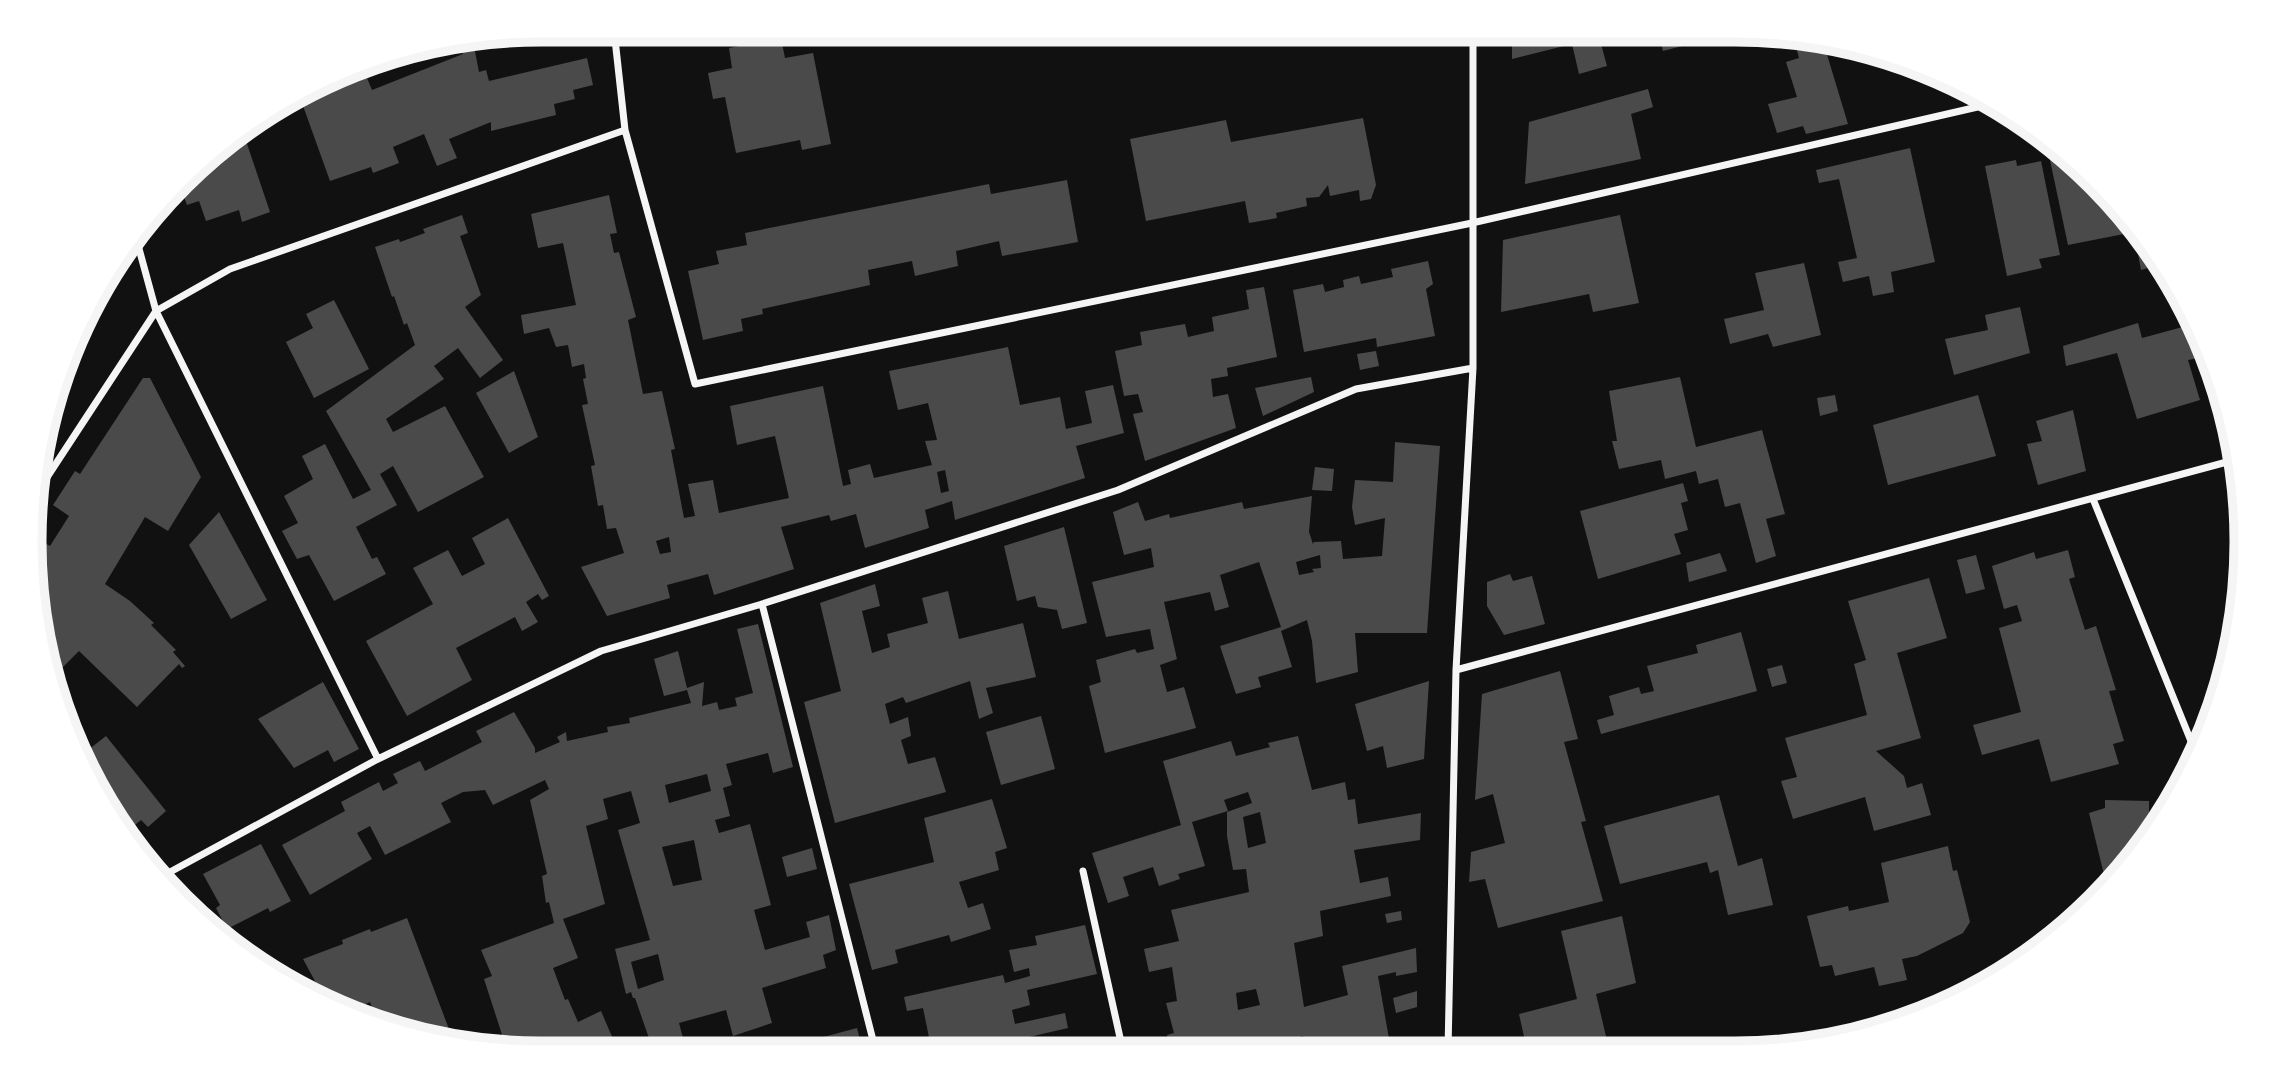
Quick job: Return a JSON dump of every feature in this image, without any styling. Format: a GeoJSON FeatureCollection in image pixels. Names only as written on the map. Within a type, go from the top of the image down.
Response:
{"type":"FeatureCollection","features":[{"type":"Feature","properties":{"kind":"street"},"geometry":{"type":"LineString","coordinates":[[615,42],[625,130],[695,384],[1472,223],[1979,107]]}},
{"type":"Feature","properties":{"kind":"street"},"geometry":{"type":"LineString","coordinates":[[1448,1041],[1456,670],[1473,368],[1473,42]]}},
{"type":"Feature","properties":{"kind":"street"},"geometry":{"type":"LineString","coordinates":[[46,479],[156,311],[230,269],[625,130]]}},
{"type":"Feature","properties":{"kind":"street"},"geometry":{"type":"LineString","coordinates":[[138,246],[156,311],[378,759]]}},
{"type":"Feature","properties":{"kind":"street"},"geometry":{"type":"LineString","coordinates":[[168,873],[378,759],[601,651],[762,604],[1118,490],[1356,389],[1473,368]]}},
{"type":"Feature","properties":{"kind":"street"},"geometry":{"type":"LineString","coordinates":[[1456,670],[2227,462]]}},
{"type":"Feature","properties":{"kind":"street"},"geometry":{"type":"LineString","coordinates":[[2093,499],[2191,742]]}},
{"type":"Feature","properties":{"kind":"street"},"geometry":{"type":"LineString","coordinates":[[762,604],[873,1041]]}},
{"type":"Feature","properties":{"kind":"street"},"geometry":{"type":"LineString","coordinates":[[1083,871],[1121,1041]]}},
{"type":"Feature","properties":{"kind":"building"},"geometry":{"type":"Polygon","coordinates":[[[760,42],[782,42],[785,58],[813,53],[831,144],[802,150],[800,140],[736,153],[725,97],[713,99],[708,73],[732,68],[729,48],[760,42]]]}},
{"type":"Feature","properties":{"kind":"building"},"geometry":{"type":"Polygon","coordinates":[[[1512,42],[1600,42],[1607,66],[1579,74],[1572,44],[1512,59],[1512,42]]]}},
{"type":"Feature","properties":{"kind":"building"},"geometry":{"type":"Polygon","coordinates":[[[1661,42],[1694,43],[1663,51],[1661,42]]]}},
{"type":"Feature","properties":{"kind":"building"},"geometry":{"type":"Polygon","coordinates":[[[474,46],[479,72],[486,70],[489,81],[587,58],[593,85],[573,90],[575,99],[554,104],[556,115],[491,131],[491,122],[449,139],[457,158],[437,166],[424,134],[393,147],[399,163],[373,173],[371,167],[330,181],[302,104],[367,78],[372,90],[463,54],[461,49],[474,46]]]}},
{"type":"Feature","properties":{"kind":"building"},"geometry":{"type":"Polygon","coordinates":[[[1796,46],[1826,51],[1848,124],[1806,134],[1803,126],[1777,133],[1768,104],[1797,97],[1786,62],[1799,58],[1796,46]]]}},
{"type":"Feature","properties":{"kind":"building"},"geometry":{"type":"Polygon","coordinates":[[[1648,89],[1653,107],[1631,114],[1641,159],[1525,184],[1529,122],[1648,89]]]}},
{"type":"Feature","properties":{"kind":"building"},"geometry":{"type":"Polygon","coordinates":[[[1363,118],[1376,185],[1371,199],[1360,201],[1359,190],[1330,196],[1328,185],[1319,197],[1306,198],[1307,206],[1276,213],[1277,218],[1249,223],[1245,201],[1146,221],[1130,139],[1226,120],[1231,142],[1363,118]]]}},
{"type":"Feature","properties":{"kind":"building"},"geometry":{"type":"Polygon","coordinates":[[[245,139],[270,212],[242,222],[239,210],[206,221],[199,201],[187,205],[183,194],[245,139]]]}},
{"type":"Feature","properties":{"kind":"building"},"geometry":{"type":"Polygon","coordinates":[[[1910,148],[1935,262],[1891,272],[1894,292],[1873,296],[1869,276],[1843,282],[1838,262],[1857,258],[1839,179],[1819,183],[1816,170],[1910,148]]]}},
{"type":"Feature","properties":{"kind":"building"},"geometry":{"type":"Polygon","coordinates":[[[2048,153],[2088,188],[2128,233],[2068,245],[2048,153]]]}},
{"type":"Feature","properties":{"kind":"building"},"geometry":{"type":"Polygon","coordinates":[[[2016,160],[2017,166],[2041,161],[2060,255],[2039,259],[2042,268],[2007,276],[1985,166],[2016,160]]]}},
{"type":"Feature","properties":{"kind":"building"},"geometry":{"type":"Polygon","coordinates":[[[1067,180],[1078,242],[1002,256],[999,241],[956,251],[958,266],[915,276],[912,261],[868,270],[870,285],[762,309],[763,314],[741,319],[743,331],[703,340],[688,271],[719,264],[716,251],[747,245],[745,233],[989,184],[991,194],[1067,180]]]}},
{"type":"Feature","properties":{"kind":"building"},"geometry":{"type":"Polygon","coordinates":[[[609,195],[617,233],[610,234],[614,253],[619,252],[636,317],[628,320],[643,394],[662,391],[675,449],[671,450],[684,518],[695,516],[688,484],[713,480],[719,513],[789,498],[775,436],[737,445],[730,406],[823,386],[843,486],[851,484],[848,470],[870,464],[874,478],[932,465],[925,441],[937,440],[928,403],[898,410],[889,371],[1008,347],[1020,405],[1060,397],[1066,429],[1092,423],[1085,391],[1113,385],[1124,433],[1076,446],[1085,478],[955,520],[952,501],[925,510],[929,528],[865,548],[856,514],[831,521],[829,515],[781,527],[794,569],[714,595],[708,574],[667,585],[670,598],[607,616],[581,567],[624,553],[616,528],[607,529],[603,505],[598,506],[591,466],[595,465],[582,405],[588,404],[583,379],[586,378],[584,364],[572,367],[568,345],[556,347],[549,328],[524,334],[521,315],[576,305],[563,243],[538,248],[531,214],[609,195]],[[945,470],[937,472],[941,493],[949,491],[945,470]],[[669,537],[656,541],[660,554],[671,552],[669,537]]]}},
{"type":"Feature","properties":{"kind":"building"},"geometry":{"type":"Polygon","coordinates":[[[462,215],[468,233],[460,236],[481,295],[465,307],[503,360],[480,378],[458,348],[434,366],[444,379],[386,419],[393,432],[445,406],[484,477],[418,512],[393,466],[380,474],[397,505],[356,527],[372,559],[377,557],[386,574],[334,601],[309,555],[297,559],[282,531],[298,523],[284,496],[313,479],[302,456],[325,444],[353,499],[371,490],[326,411],[415,345],[407,323],[404,325],[394,296],[392,297],[375,247],[425,233],[423,229],[462,215]]]}},
{"type":"Feature","properties":{"kind":"building"},"geometry":{"type":"Polygon","coordinates":[[[1620,215],[1639,303],[1593,312],[1589,294],[1501,312],[1503,240],[1620,215]]]}},
{"type":"Feature","properties":{"kind":"building"},"geometry":{"type":"Polygon","coordinates":[[[2136,245],[2152,267],[2141,270],[2136,245]]]}},
{"type":"Feature","properties":{"kind":"building"},"geometry":{"type":"Polygon","coordinates":[[[1428,261],[1433,284],[1426,289],[1435,336],[1377,347],[1376,338],[1304,352],[1293,290],[1323,284],[1325,292],[1344,287],[1343,280],[1359,276],[1361,284],[1393,277],[1391,269],[1428,261]]]}},
{"type":"Feature","properties":{"kind":"building"},"geometry":{"type":"Polygon","coordinates":[[[1804,263],[1821,335],[1773,347],[1768,334],[1730,344],[1724,319],[1764,310],[1755,273],[1804,263]]]}},
{"type":"Feature","properties":{"kind":"building"},"geometry":{"type":"Polygon","coordinates":[[[1264,287],[1277,357],[1227,368],[1228,376],[1211,379],[1213,397],[1228,394],[1236,428],[1145,461],[1133,414],[1143,412],[1138,394],[1124,396],[1115,351],[1142,345],[1140,332],[1185,324],[1188,337],[1214,331],[1212,317],[1249,309],[1246,290],[1264,287]]]}},
{"type":"Feature","properties":{"kind":"building"},"geometry":{"type":"Polygon","coordinates":[[[334,300],[369,369],[314,398],[286,342],[313,328],[306,314],[334,300]]]}},
{"type":"Feature","properties":{"kind":"building"},"geometry":{"type":"Polygon","coordinates":[[[2020,307],[2030,353],[1954,375],[1945,339],[1988,330],[1985,315],[2020,307]]]}},
{"type":"Feature","properties":{"kind":"building"},"geometry":{"type":"Polygon","coordinates":[[[2138,323],[2142,338],[2185,326],[2198,358],[2188,360],[2200,400],[2137,419],[2117,353],[2066,366],[2063,346],[2138,323]]]}},
{"type":"Feature","properties":{"kind":"building"},"geometry":{"type":"Polygon","coordinates":[[[1376,351],[1379,366],[1360,370],[1357,354],[1376,351]]]}},
{"type":"Feature","properties":{"kind":"building"},"geometry":{"type":"Polygon","coordinates":[[[514,371],[538,437],[509,453],[476,393],[514,371]]]}},
{"type":"Feature","properties":{"kind":"building"},"geometry":{"type":"Polygon","coordinates":[[[1311,377],[1314,392],[1263,416],[1255,388],[1311,377]]]}},
{"type":"Feature","properties":{"kind":"building"},"geometry":{"type":"Polygon","coordinates":[[[1680,377],[1696,447],[1762,430],[1785,514],[1766,519],[1776,556],[1756,563],[1740,503],[1725,507],[1718,479],[1699,484],[1696,471],[1665,479],[1661,460],[1619,469],[1612,441],[1617,441],[1609,391],[1680,377]]]}},
{"type":"Feature","properties":{"kind":"building"},"geometry":{"type":"Polygon","coordinates":[[[143,378],[150,378],[201,477],[168,531],[145,517],[105,584],[130,601],[154,623],[151,625],[176,650],[173,652],[185,666],[182,668],[179,664],[137,707],[79,651],[59,671],[46,607],[42,541],[50,546],[69,516],[53,505],[75,471],[80,474],[143,378]]]}},
{"type":"Feature","properties":{"kind":"building"},"geometry":{"type":"Polygon","coordinates":[[[1835,395],[1838,411],[1820,416],[1817,398],[1835,395]]]}},
{"type":"Feature","properties":{"kind":"building"},"geometry":{"type":"Polygon","coordinates":[[[1978,395],[1996,456],[1888,485],[1873,425],[1978,395]]]}},
{"type":"Feature","properties":{"kind":"building"},"geometry":{"type":"Polygon","coordinates":[[[2073,410],[2086,471],[2038,485],[2027,444],[2042,441],[2036,421],[2073,410]]]}},
{"type":"Feature","properties":{"kind":"building"},"geometry":{"type":"Polygon","coordinates":[[[1395,442],[1440,446],[1427,633],[1355,633],[1358,672],[1316,683],[1307,620],[1281,631],[1292,667],[1258,677],[1261,687],[1236,694],[1220,646],[1281,627],[1259,562],[1220,575],[1229,607],[1215,611],[1210,592],[1164,602],[1177,659],[1160,665],[1167,692],[1184,687],[1196,728],[1105,753],[1089,686],[1101,682],[1096,660],[1135,649],[1137,653],[1154,649],[1150,629],[1106,637],[1092,582],[1154,567],[1151,548],[1124,555],[1113,512],[1138,502],[1145,521],[1169,514],[1170,518],[1242,502],[1244,509],[1312,496],[1309,532],[1313,544],[1341,541],[1343,559],[1382,556],[1385,518],[1355,525],[1352,507],[1355,480],[1393,482],[1395,442]],[[1320,555],[1296,562],[1299,575],[1321,568],[1320,555]]]}},
{"type":"Feature","properties":{"kind":"building"},"geometry":{"type":"Polygon","coordinates":[[[1315,467],[1334,469],[1332,491],[1312,490],[1315,467]]]}},
{"type":"Feature","properties":{"kind":"building"},"geometry":{"type":"Polygon","coordinates":[[[1683,483],[1688,501],[1681,503],[1688,530],[1674,534],[1681,554],[1598,579],[1580,511],[1683,483]]]}},
{"type":"Feature","properties":{"kind":"building"},"geometry":{"type":"Polygon","coordinates":[[[219,512],[267,600],[231,619],[189,545],[219,512]]]}},
{"type":"Feature","properties":{"kind":"building"},"geometry":{"type":"Polygon","coordinates":[[[508,518],[549,596],[542,600],[538,594],[526,602],[538,622],[522,631],[515,617],[456,648],[472,680],[407,716],[366,641],[433,604],[413,568],[448,550],[462,576],[485,564],[472,538],[508,518]]]}},
{"type":"Feature","properties":{"kind":"building"},"geometry":{"type":"Polygon","coordinates":[[[1064,527],[1087,623],[1062,629],[1057,610],[1038,607],[1035,596],[1017,601],[1004,546],[1064,527]]]}},
{"type":"Feature","properties":{"kind":"building"},"geometry":{"type":"Polygon","coordinates":[[[2068,550],[2075,577],[2069,579],[2085,630],[2096,626],[2116,690],[2109,691],[2124,741],[2113,744],[2119,764],[2051,782],[2039,739],[1982,755],[1973,725],[2021,712],[1999,628],[2022,621],[2017,605],[2004,609],[1992,566],[2034,552],[2036,559],[2068,550]]]}},
{"type":"Feature","properties":{"kind":"building"},"geometry":{"type":"Polygon","coordinates":[[[1720,553],[1727,571],[1689,582],[1686,563],[1720,553]]]}},
{"type":"Feature","properties":{"kind":"building"},"geometry":{"type":"Polygon","coordinates":[[[1976,555],[1985,589],[1966,594],[1957,560],[1976,555]]]}},
{"type":"Feature","properties":{"kind":"building"},"geometry":{"type":"Polygon","coordinates":[[[1510,574],[1513,581],[1532,576],[1545,624],[1504,635],[1487,606],[1487,582],[1510,574]]]}},
{"type":"Feature","properties":{"kind":"building"},"geometry":{"type":"Polygon","coordinates":[[[1929,578],[1947,638],[1897,653],[1921,738],[1876,751],[1904,776],[1907,788],[1922,783],[1931,815],[1874,831],[1865,797],[1793,819],[1781,781],[1797,777],[1785,738],[1867,715],[1854,664],[1866,660],[1848,601],[1929,578]]]}},
{"type":"Feature","properties":{"kind":"building"},"geometry":{"type":"Polygon","coordinates":[[[875,584],[880,606],[862,611],[872,653],[890,647],[887,634],[928,623],[922,598],[948,591],[959,639],[1023,623],[1036,677],[986,688],[993,713],[979,719],[970,681],[906,703],[903,697],[885,704],[890,724],[908,717],[911,736],[901,740],[908,764],[935,757],[946,792],[835,823],[804,702],[841,691],[820,603],[875,584]]]}},
{"type":"Feature","properties":{"kind":"building"},"geometry":{"type":"Polygon","coordinates":[[[758,624],[793,767],[773,773],[768,753],[726,764],[732,785],[723,788],[730,816],[715,820],[719,833],[750,824],[771,905],[754,910],[765,950],[810,937],[806,922],[829,915],[836,950],[823,955],[826,968],[762,988],[772,1023],[733,1036],[726,1010],[679,1023],[683,1038],[678,1041],[650,1041],[635,998],[631,992],[626,994],[615,949],[650,940],[618,830],[640,823],[631,791],[603,799],[608,819],[586,826],[605,904],[563,919],[578,958],[553,968],[565,1000],[568,999],[578,1022],[601,1011],[614,1041],[504,1040],[484,979],[492,976],[481,950],[554,923],[549,902],[546,903],[542,876],[547,874],[530,800],[549,789],[545,780],[493,805],[485,790],[463,792],[441,803],[451,822],[385,855],[370,826],[357,833],[372,859],[310,895],[282,845],[345,811],[341,802],[379,782],[383,791],[398,783],[393,774],[420,761],[425,771],[482,742],[476,731],[514,712],[535,748],[535,753],[560,742],[557,737],[566,732],[567,741],[608,732],[607,727],[630,723],[629,718],[691,703],[687,690],[664,696],[654,659],[678,651],[687,688],[704,682],[702,706],[717,702],[719,710],[737,706],[735,698],[753,693],[737,629],[758,624]],[[707,774],[665,785],[669,803],[711,791],[707,774]],[[694,840],[662,847],[673,886],[702,880],[694,840]],[[658,954],[631,962],[638,989],[664,980],[658,954]]]}},
{"type":"Feature","properties":{"kind":"building"},"geometry":{"type":"Polygon","coordinates":[[[1741,632],[1757,691],[1601,734],[1597,720],[1614,715],[1609,696],[1639,687],[1641,694],[1654,691],[1647,666],[1698,653],[1696,645],[1741,632]]]}},
{"type":"Feature","properties":{"kind":"building"},"geometry":{"type":"Polygon","coordinates":[[[1782,665],[1787,683],[1772,687],[1767,669],[1782,665]]]}},
{"type":"Feature","properties":{"kind":"building"},"geometry":{"type":"Polygon","coordinates":[[[1560,671],[1578,739],[1564,742],[1586,821],[1581,822],[1603,901],[1498,928],[1485,879],[1469,882],[1471,852],[1505,843],[1493,794],[1475,800],[1482,694],[1560,671]]]}},
{"type":"Feature","properties":{"kind":"building"},"geometry":{"type":"Polygon","coordinates":[[[1429,681],[1424,759],[1387,768],[1383,746],[1367,751],[1355,704],[1429,681]]]}},
{"type":"Feature","properties":{"kind":"building"},"geometry":{"type":"Polygon","coordinates":[[[323,682],[359,749],[334,762],[328,750],[294,768],[258,719],[323,682]]]}},
{"type":"Feature","properties":{"kind":"building"},"geometry":{"type":"Polygon","coordinates":[[[1041,716],[1055,769],[1001,785],[986,732],[1041,716]]]}},
{"type":"Feature","properties":{"kind":"building"},"geometry":{"type":"Polygon","coordinates":[[[106,736],[166,811],[148,827],[141,820],[132,827],[88,750],[106,736]]]}},
{"type":"Feature","properties":{"kind":"building"},"geometry":{"type":"Polygon","coordinates":[[[1298,736],[1312,790],[1345,782],[1348,800],[1355,799],[1358,824],[1421,813],[1420,840],[1354,850],[1360,883],[1388,877],[1391,896],[1320,911],[1323,936],[1294,943],[1304,1007],[1348,995],[1342,966],[1416,948],[1417,972],[1396,976],[1396,972],[1378,976],[1389,1041],[1304,1041],[1303,1036],[1283,1041],[1168,1041],[1167,1035],[1174,1033],[1166,1003],[1177,1001],[1172,967],[1149,972],[1144,949],[1179,941],[1171,910],[1249,892],[1246,869],[1233,870],[1227,836],[1227,812],[1252,803],[1248,792],[1224,800],[1228,811],[1192,822],[1205,866],[1178,874],[1180,879],[1159,886],[1153,867],[1123,877],[1129,896],[1108,903],[1092,853],[1181,825],[1163,761],[1231,741],[1236,756],[1270,747],[1268,743],[1298,736]],[[1260,812],[1243,817],[1248,848],[1266,843],[1260,812]],[[1256,989],[1236,993],[1238,1010],[1260,1005],[1256,989]]]}},
{"type":"Feature","properties":{"kind":"building"},"geometry":{"type":"Polygon","coordinates":[[[1719,795],[1738,866],[1762,858],[1773,905],[1728,915],[1718,870],[1710,873],[1707,862],[1620,884],[1604,826],[1719,795]]]}},
{"type":"Feature","properties":{"kind":"building"},"geometry":{"type":"Polygon","coordinates":[[[992,799],[1007,848],[995,852],[999,870],[959,882],[968,908],[983,903],[991,929],[951,942],[949,935],[895,950],[898,963],[872,970],[849,884],[934,862],[924,818],[992,799]]]}},
{"type":"Feature","properties":{"kind":"building"},"geometry":{"type":"Polygon","coordinates":[[[2105,800],[2149,801],[2149,820],[2105,877],[2089,813],[2105,808],[2105,800]]]}},
{"type":"Feature","properties":{"kind":"building"},"geometry":{"type":"Polygon","coordinates":[[[261,844],[291,901],[270,912],[268,908],[227,929],[216,908],[220,905],[203,874],[261,844]]]}},
{"type":"Feature","properties":{"kind":"building"},"geometry":{"type":"Polygon","coordinates":[[[1948,846],[1953,871],[1957,870],[1970,922],[1963,933],[1917,956],[1902,959],[1907,980],[1879,986],[1874,967],[1835,976],[1832,965],[1820,967],[1807,916],[1848,906],[1849,911],[1889,902],[1881,863],[1948,846]]]}},
{"type":"Feature","properties":{"kind":"building"},"geometry":{"type":"Polygon","coordinates":[[[812,848],[817,869],[787,877],[782,857],[812,848]]]}},
{"type":"Feature","properties":{"kind":"building"},"geometry":{"type":"Polygon","coordinates":[[[1401,911],[1402,920],[1387,923],[1385,914],[1401,911]]]}},
{"type":"Feature","properties":{"kind":"building"},"geometry":{"type":"Polygon","coordinates":[[[1622,916],[1636,983],[1596,994],[1607,1041],[1525,1041],[1519,1014],[1577,999],[1561,931],[1622,916]]]}},
{"type":"Feature","properties":{"kind":"building"},"geometry":{"type":"Polygon","coordinates":[[[407,918],[450,1032],[381,1014],[373,1011],[370,1002],[360,1007],[312,985],[316,983],[303,959],[343,944],[342,940],[370,929],[371,932],[407,918]]]}},
{"type":"Feature","properties":{"kind":"building"},"geometry":{"type":"Polygon","coordinates":[[[1085,925],[1097,974],[1027,990],[1030,1005],[1012,1010],[1015,1024],[1065,1013],[1068,1028],[1029,1037],[1030,1041],[930,1041],[923,1008],[907,1011],[904,997],[1003,975],[1005,983],[1030,976],[1029,968],[1014,972],[1009,950],[1037,945],[1035,936],[1085,925]]]}},
{"type":"Feature","properties":{"kind":"building"},"geometry":{"type":"Polygon","coordinates":[[[1417,991],[1417,1007],[1396,1013],[1393,998],[1417,991]]]}},
{"type":"Feature","properties":{"kind":"building"},"geometry":{"type":"Polygon","coordinates":[[[857,1028],[860,1041],[808,1041],[857,1028]]]}},
{"type":"Feature","properties":{"kind":"building"},"geometry":{"type":"Polygon","coordinates":[[[1827,1029],[1828,1032],[1811,1035],[1827,1029]]]}}]}
